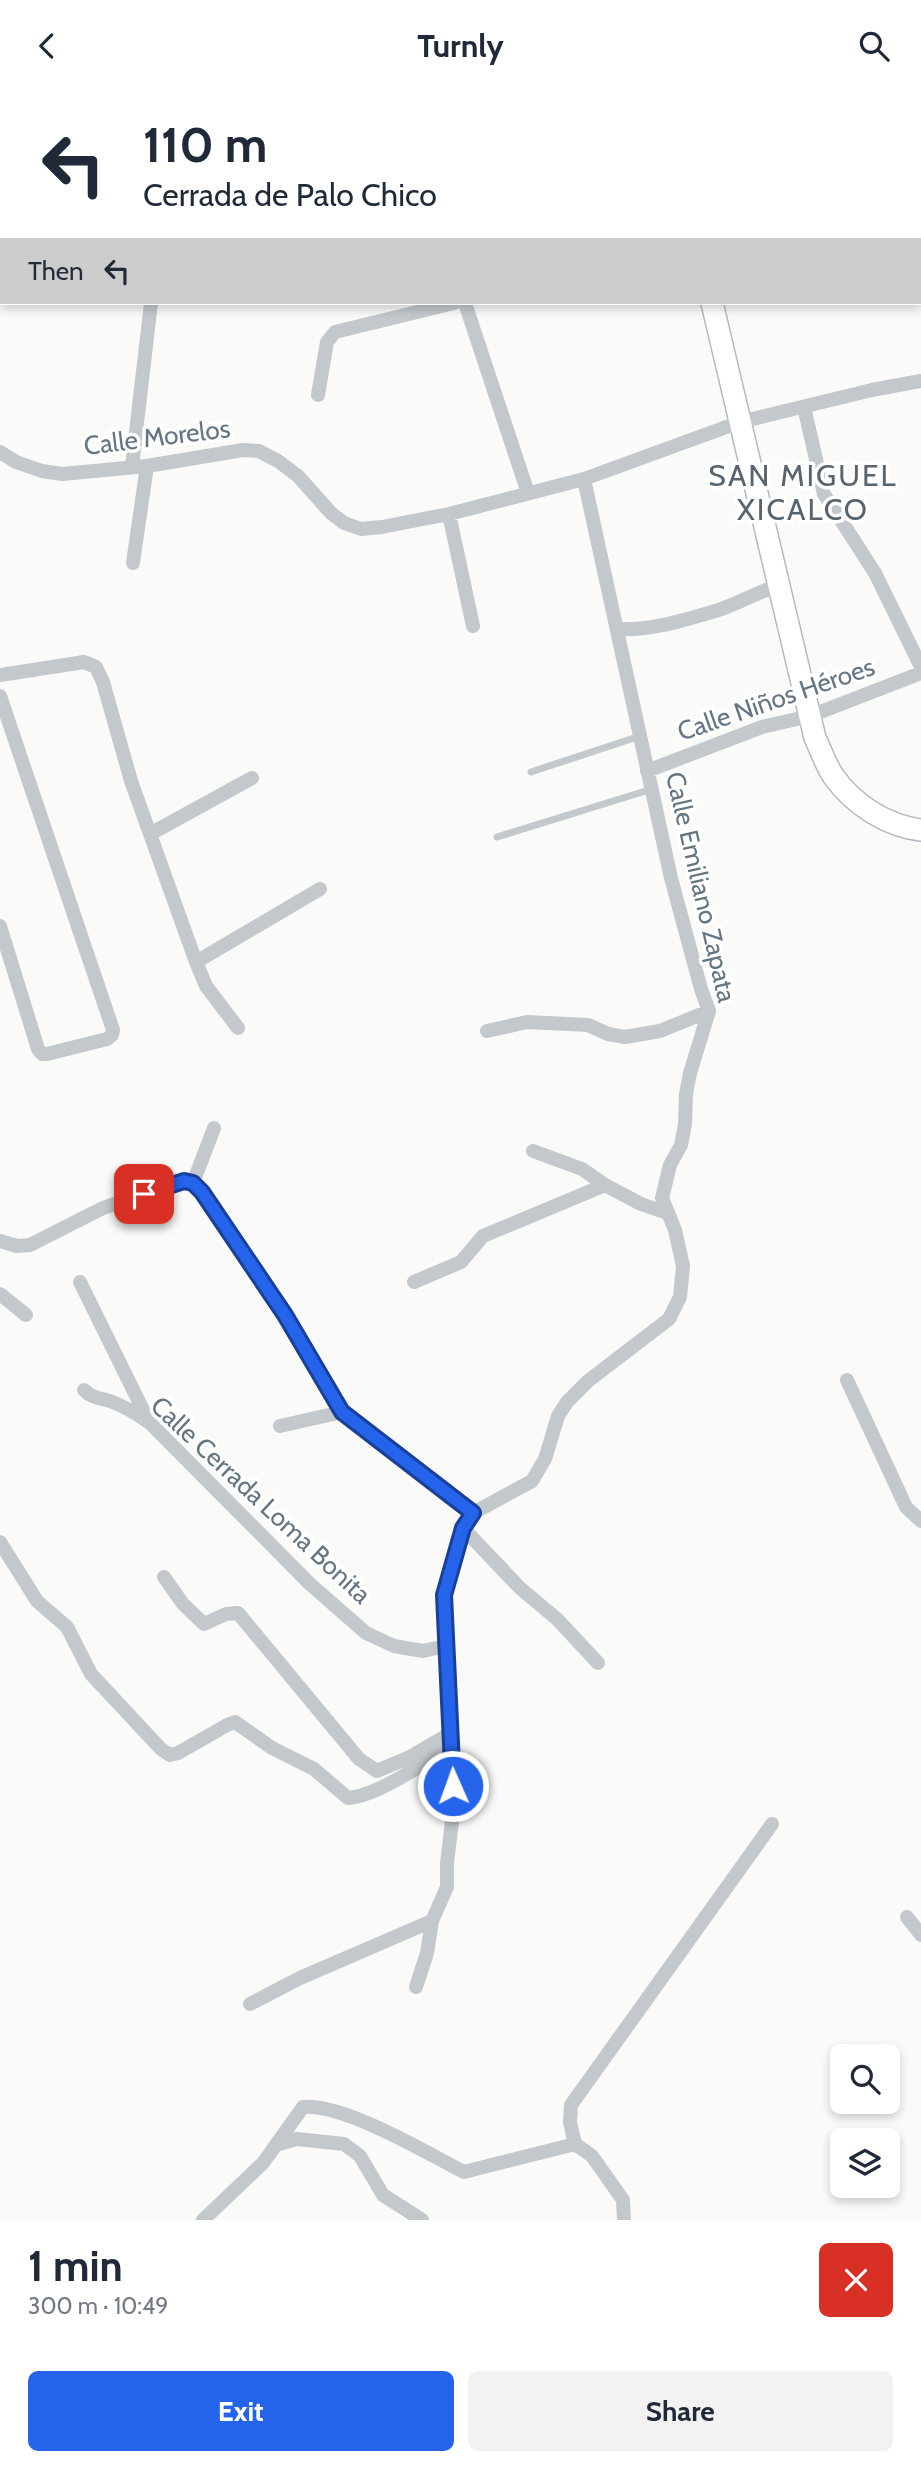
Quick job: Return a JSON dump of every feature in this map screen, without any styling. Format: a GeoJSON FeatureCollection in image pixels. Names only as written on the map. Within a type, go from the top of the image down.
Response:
{"type":"FeatureCollection","features":[{"type":"Feature","properties":{"kind":"main road"},"geometry":{"type":"LineString","coordinates":[[712,305],[815,738],[834,777],[867,811],[921,830]]}},
{"type":"Feature","properties":{"kind":"street"},"geometry":{"type":"LineString","coordinates":[[132,563],[151,305]]}},
{"type":"Feature","properties":{"kind":"street"},"geometry":{"type":"LineString","coordinates":[[318,395],[327,342],[335,332],[446,305]]}},
{"type":"Feature","properties":{"kind":"street"},"geometry":{"type":"LineString","coordinates":[[466,305],[528,493]]}},
{"type":"Feature","properties":{"kind":"street","name":"Calle Morelos"},"geometry":{"type":"LineString","coordinates":[[0,452],[16,462],[42,471],[62,474],[139,466],[243,450],[259,451],[298,476],[331,513],[344,523],[361,529],[449,514],[584,479],[740,422],[921,381]]}},
{"type":"Feature","properties":{"kind":"street"},"geometry":{"type":"LineString","coordinates":[[804,407],[824,494],[875,573],[921,667]]}},
{"type":"Feature","properties":{"kind":"street","name":"Calle Emiliano Zapata"},"geometry":{"type":"LineString","coordinates":[[416,1987],[427,1953],[432,1921],[447,1887],[454,1805],[444,1595],[463,1528],[473,1513],[532,1481],[545,1459],[558,1416],[566,1402],[588,1381],[669,1319],[680,1297],[683,1266],[675,1230],[662,1198],[670,1165],[681,1145],[690,1073],[709,1011],[671,878],[584,479]]}},
{"type":"Feature","properties":{"kind":"street"},"geometry":{"type":"LineString","coordinates":[[449,514],[473,626]]}},
{"type":"Feature","properties":{"kind":"street"},"geometry":{"type":"LineString","coordinates":[[617,629],[640,630],[712,612],[754,593],[778,586]]}},
{"type":"Feature","properties":{"kind":"street"},"geometry":{"type":"LineString","coordinates":[[0,675],[84,662],[96,667],[103,682],[131,781],[196,962],[206,986],[239,1028]]}},
{"type":"Feature","properties":{"kind":"street","name":"Calle Niños Héroes"},"geometry":{"type":"LineString","coordinates":[[647,771],[762,727],[810,716],[921,673]]}},
{"type":"Feature","properties":{"kind":"street"},"geometry":{"type":"LineString","coordinates":[[0,695],[113,1030],[112,1035],[107,1039],[42,1054],[38,1049],[0,926]]}},
{"type":"Feature","properties":{"kind":"street"},"geometry":{"type":"LineString","coordinates":[[150,834],[252,778]]}},
{"type":"Feature","properties":{"kind":"street"},"geometry":{"type":"LineString","coordinates":[[196,962],[320,888]]}},
{"type":"Feature","properties":{"kind":"street"},"geometry":{"type":"LineString","coordinates":[[487,1031],[527,1023],[589,1025],[608,1034],[625,1037],[660,1031],[709,1011]]}},
{"type":"Feature","properties":{"kind":"street"},"geometry":{"type":"LineString","coordinates":[[193,1183],[214,1128]]}},
{"type":"Feature","properties":{"kind":"street"},"geometry":{"type":"LineString","coordinates":[[533,1151],[582,1169],[641,1204],[667,1213]]}},
{"type":"Feature","properties":{"kind":"street"},"geometry":{"type":"LineString","coordinates":[[0,1241],[17,1246],[30,1245],[103,1207],[184,1181],[193,1183],[202,1192],[285,1315],[342,1412],[473,1513]]}},
{"type":"Feature","properties":{"kind":"street"},"geometry":{"type":"LineString","coordinates":[[414,1282],[461,1262],[483,1236],[605,1185]]}},
{"type":"Feature","properties":{"kind":"street"},"geometry":{"type":"LineString","coordinates":[[80,1282],[150,1423]]}},
{"type":"Feature","properties":{"kind":"street"},"geometry":{"type":"LineString","coordinates":[[0,1294],[26,1315]]}},
{"type":"Feature","properties":{"kind":"street"},"geometry":{"type":"LineString","coordinates":[[846,1380],[906,1507],[921,1521]]}},
{"type":"Feature","properties":{"kind":"street","name":"Calle Cerrada Loma Bonita"},"geometry":{"type":"LineString","coordinates":[[84,1390],[91,1397],[111,1401],[135,1412],[150,1423],[310,1584],[366,1633],[394,1646],[423,1651],[445,1646]]}},
{"type":"Feature","properties":{"kind":"street"},"geometry":{"type":"LineString","coordinates":[[280,1426],[342,1412]]}},
{"type":"Feature","properties":{"kind":"street"},"geometry":{"type":"LineString","coordinates":[[463,1528],[520,1588],[557,1619],[598,1663]]}},
{"type":"Feature","properties":{"kind":"street"},"geometry":{"type":"LineString","coordinates":[[0,1542],[37,1601],[67,1627],[91,1674],[160,1749],[170,1755],[235,1722],[272,1748],[314,1769],[348,1798],[357,1797],[406,1775],[451,1740]]}},
{"type":"Feature","properties":{"kind":"street"},"geometry":{"type":"LineString","coordinates":[[164,1577],[183,1604],[204,1624],[226,1614],[238,1613],[359,1759],[377,1771],[451,1740]]}},
{"type":"Feature","properties":{"kind":"street"},"geometry":{"type":"LineString","coordinates":[[624,2220],[623,2200],[592,2155],[575,2144],[570,2122],[571,2105],[772,1823]]}},
{"type":"Feature","properties":{"kind":"street"},"geometry":{"type":"LineString","coordinates":[[907,1917],[921,1935]]}},
{"type":"Feature","properties":{"kind":"street"},"geometry":{"type":"LineString","coordinates":[[250,2004],[300,1977],[432,1921]]}},
{"type":"Feature","properties":{"kind":"street"},"geometry":{"type":"LineString","coordinates":[[203,2220],[263,2163],[303,2107],[322,2107],[375,2127],[464,2172],[575,2144]]}},
{"type":"Feature","properties":{"kind":"street"},"geometry":{"type":"LineString","coordinates":[[279,2144],[297,2139],[344,2144],[360,2156],[383,2195],[422,2220]]}},
{"type":"Feature","properties":{"kind":"lane"},"geometry":{"type":"LineString","coordinates":[[531,772],[640,736]]}},
{"type":"Feature","properties":{"kind":"lane"},"geometry":{"type":"LineString","coordinates":[[497,838],[652,789]]}},
{"type":"Feature","properties":{"kind":"district","name":"SAN MIGUEL XICALCO"},"geometry":{"type":"Point","coordinates":[803,494]}},
{"type":"Feature","properties":{"kind":"route"},"geometry":{"type":"LineString","coordinates":[[144,1194],[184,1181],[193,1183],[202,1192],[285,1315],[342,1412],[473,1513],[463,1528],[444,1595],[453,1786]]}}]}
